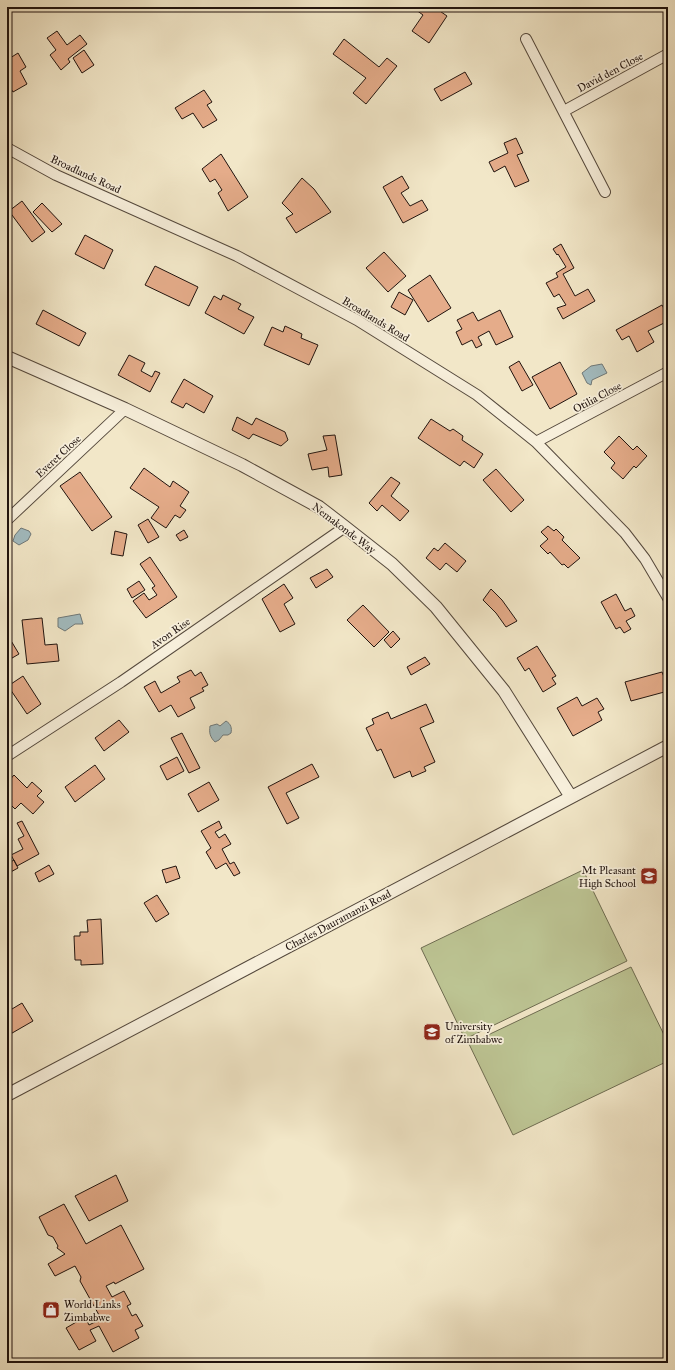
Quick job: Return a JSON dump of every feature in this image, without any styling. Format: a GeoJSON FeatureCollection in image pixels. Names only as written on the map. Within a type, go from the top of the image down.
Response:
{"type":"FeatureCollection","features":[{"type":"Feature","properties":{"kind":"street"},"geometry":{"type":"LineString","coordinates":[[526,39],[605,192]]}},
{"type":"Feature","properties":{"kind":"street","name":"David den Close"},"geometry":{"type":"LineString","coordinates":[[564,110],[668,54]]}},
{"type":"Feature","properties":{"kind":"street","name":"Broadlands Road"},"geometry":{"type":"LineString","coordinates":[[7,148],[56,175],[237,256],[357,320],[477,395],[536,442],[625,533],[645,559],[668,598]]}},
{"type":"Feature","properties":{"kind":"street","name":"Nemakonde Way"},"geometry":{"type":"LineString","coordinates":[[7,358],[125,409],[249,469],[319,507],[345,527],[392,564],[436,607],[504,691],[571,797]]}},
{"type":"Feature","properties":{"kind":"street","name":"Otilia Close"},"geometry":{"type":"LineString","coordinates":[[536,442],[668,372]]}},
{"type":"Feature","properties":{"kind":"street","name":"Everet Close"},"geometry":{"type":"LineString","coordinates":[[7,520],[125,409]]}},
{"type":"Feature","properties":{"kind":"street","name":"Avon Rise"},"geometry":{"type":"LineString","coordinates":[[7,756],[121,682],[345,527]]}},
{"type":"Feature","properties":{"kind":"street","name":"Charles Dauramanzi Road"},"geometry":{"type":"LineString","coordinates":[[7,1094],[668,746]]}},
{"type":"Feature","properties":{"kind":"green space"},"geometry":{"type":"Polygon","coordinates":[[[583,870],[627,961],[465,1039],[421,948],[583,870]]]}},
{"type":"Feature","properties":{"kind":"green space"},"geometry":{"type":"Polygon","coordinates":[[[631,967],[668,1043],[668,1061],[513,1135],[469,1044],[631,967]]]}},
{"type":"Feature","properties":{"kind":"water"},"geometry":{"type":"Polygon","coordinates":[[[602,364],[607,373],[592,380],[591,385],[587,383],[582,373],[591,366],[602,364]]]}},
{"type":"Feature","properties":{"kind":"water"},"geometry":{"type":"Polygon","coordinates":[[[21,528],[29,531],[31,534],[28,540],[19,545],[13,541],[15,535],[21,528]]]}},
{"type":"Feature","properties":{"kind":"water"},"geometry":{"type":"Polygon","coordinates":[[[80,614],[83,624],[75,624],[65,631],[58,627],[58,618],[80,614]]]}},
{"type":"Feature","properties":{"kind":"water"},"geometry":{"type":"Polygon","coordinates":[[[226,721],[231,726],[231,733],[228,735],[223,735],[215,742],[210,735],[210,726],[217,724],[220,726],[226,721]]]}},
{"type":"Feature","properties":{"kind":"building"},"geometry":{"type":"Polygon","coordinates":[[[412,7],[434,7],[447,16],[429,43],[412,31],[423,15],[412,7]]]}},
{"type":"Feature","properties":{"kind":"building"},"geometry":{"type":"Polygon","coordinates":[[[660,7],[668,7],[668,8],[662,11],[660,7]]]}},
{"type":"Feature","properties":{"kind":"building"},"geometry":{"type":"Polygon","coordinates":[[[57,31],[67,45],[80,35],[87,44],[68,59],[70,62],[61,70],[50,55],[56,50],[47,38],[57,31]]]}},
{"type":"Feature","properties":{"kind":"building"},"geometry":{"type":"Polygon","coordinates":[[[344,39],[379,67],[387,58],[397,66],[366,104],[353,93],[366,78],[333,54],[344,39]]]}},
{"type":"Feature","properties":{"kind":"building"},"geometry":{"type":"Polygon","coordinates":[[[84,50],[94,65],[82,73],[73,58],[84,50]]]}},
{"type":"Feature","properties":{"kind":"building"},"geometry":{"type":"Polygon","coordinates":[[[18,53],[26,67],[20,71],[27,84],[13,92],[7,82],[7,60],[18,53]]]}},
{"type":"Feature","properties":{"kind":"building"},"geometry":{"type":"Polygon","coordinates":[[[465,72],[472,84],[441,101],[434,89],[465,72]]]}},
{"type":"Feature","properties":{"kind":"building"},"geometry":{"type":"Polygon","coordinates":[[[204,90],[212,102],[207,105],[217,120],[203,128],[193,113],[182,119],[175,108],[204,90]]]}},
{"type":"Feature","properties":{"kind":"building"},"geometry":{"type":"Polygon","coordinates":[[[516,138],[523,153],[517,155],[529,181],[515,187],[505,166],[494,172],[489,162],[508,153],[504,143],[516,138]]]}},
{"type":"Feature","properties":{"kind":"building"},"geometry":{"type":"Polygon","coordinates":[[[221,154],[248,197],[228,211],[218,193],[222,190],[215,179],[210,182],[202,169],[221,154]]]}},
{"type":"Feature","properties":{"kind":"building"},"geometry":{"type":"Polygon","coordinates":[[[402,176],[409,188],[401,193],[410,206],[422,200],[428,210],[403,223],[383,187],[402,176]]]}},
{"type":"Feature","properties":{"kind":"building"},"geometry":{"type":"Polygon","coordinates":[[[302,178],[314,189],[331,212],[296,233],[286,218],[293,214],[282,203],[302,178]]]}},
{"type":"Feature","properties":{"kind":"building"},"geometry":{"type":"Polygon","coordinates":[[[22,201],[45,232],[32,242],[9,211],[22,201]]]}},
{"type":"Feature","properties":{"kind":"building"},"geometry":{"type":"Polygon","coordinates":[[[42,203],[62,224],[52,232],[33,212],[42,203]]]}},
{"type":"Feature","properties":{"kind":"building"},"geometry":{"type":"Polygon","coordinates":[[[85,235],[113,250],[104,269],[75,254],[85,235]]]}},
{"type":"Feature","properties":{"kind":"building"},"geometry":{"type":"Polygon","coordinates":[[[561,244],[574,268],[563,274],[575,296],[588,289],[595,301],[563,319],[557,308],[566,305],[559,294],[554,297],[546,283],[558,277],[556,273],[566,267],[553,249],[561,244]]]}},
{"type":"Feature","properties":{"kind":"building"},"geometry":{"type":"Polygon","coordinates":[[[384,252],[406,276],[388,292],[366,268],[384,252]]]}},
{"type":"Feature","properties":{"kind":"building"},"geometry":{"type":"Polygon","coordinates":[[[155,266],[198,287],[189,306],[145,285],[155,266]]]}},
{"type":"Feature","properties":{"kind":"building"},"geometry":{"type":"Polygon","coordinates":[[[430,275],[451,308],[428,322],[408,290],[430,275]]]}},
{"type":"Feature","properties":{"kind":"building"},"geometry":{"type":"Polygon","coordinates":[[[399,292],[413,300],[405,315],[391,307],[399,292]]]}},
{"type":"Feature","properties":{"kind":"building"},"geometry":{"type":"Polygon","coordinates":[[[223,295],[241,304],[238,309],[254,317],[244,334],[205,313],[214,296],[221,300],[223,295]]]}},
{"type":"Feature","properties":{"kind":"building"},"geometry":{"type":"Polygon","coordinates":[[[662,305],[668,316],[668,321],[648,331],[654,342],[637,352],[629,336],[622,340],[616,330],[662,305]]]}},
{"type":"Feature","properties":{"kind":"building"},"geometry":{"type":"Polygon","coordinates":[[[43,310],[86,333],[79,346],[36,324],[43,310]]]}},
{"type":"Feature","properties":{"kind":"building"},"geometry":{"type":"Polygon","coordinates":[[[500,310],[513,337],[496,345],[489,331],[478,337],[482,345],[476,348],[472,340],[462,345],[456,332],[462,329],[457,320],[473,312],[478,321],[500,310]]]}},
{"type":"Feature","properties":{"kind":"building"},"geometry":{"type":"Polygon","coordinates":[[[285,326],[302,334],[301,338],[318,345],[309,365],[264,345],[272,327],[283,332],[285,326]]]}},
{"type":"Feature","properties":{"kind":"building"},"geometry":{"type":"Polygon","coordinates":[[[129,355],[145,363],[141,371],[152,377],[155,371],[160,373],[150,392],[118,375],[129,355]]]}},
{"type":"Feature","properties":{"kind":"building"},"geometry":{"type":"Polygon","coordinates":[[[519,361],[533,385],[522,391],[509,367],[519,361]]]}},
{"type":"Feature","properties":{"kind":"building"},"geometry":{"type":"Polygon","coordinates":[[[560,362],[577,394],[550,409],[532,377],[560,362]]]}},
{"type":"Feature","properties":{"kind":"building"},"geometry":{"type":"Polygon","coordinates":[[[184,379],[213,396],[204,413],[186,403],[183,408],[171,402],[184,379]]]}},
{"type":"Feature","properties":{"kind":"building"},"geometry":{"type":"Polygon","coordinates":[[[237,417],[252,425],[256,418],[285,432],[288,440],[281,446],[253,434],[249,439],[232,430],[237,417]]]}},
{"type":"Feature","properties":{"kind":"building"},"geometry":{"type":"Polygon","coordinates":[[[431,419],[450,431],[453,429],[463,436],[462,440],[483,454],[474,468],[464,461],[460,466],[418,438],[431,419]]]}},
{"type":"Feature","properties":{"kind":"building"},"geometry":{"type":"Polygon","coordinates":[[[335,435],[342,475],[329,477],[328,467],[312,470],[308,454],[327,450],[323,436],[335,435]]]}},
{"type":"Feature","properties":{"kind":"building"},"geometry":{"type":"Polygon","coordinates":[[[619,436],[633,450],[637,446],[647,456],[636,468],[634,466],[623,479],[611,468],[615,463],[604,452],[619,436]]]}},
{"type":"Feature","properties":{"kind":"building"},"geometry":{"type":"Polygon","coordinates":[[[144,468],[170,487],[173,481],[189,492],[180,506],[186,510],[180,518],[175,515],[166,528],[151,518],[159,507],[130,488],[144,468]]]}},
{"type":"Feature","properties":{"kind":"building"},"geometry":{"type":"Polygon","coordinates":[[[496,469],[524,500],[511,512],[483,480],[496,469]]]}},
{"type":"Feature","properties":{"kind":"building"},"geometry":{"type":"Polygon","coordinates":[[[80,472],[112,517],[92,531],[60,486],[80,472]]]}},
{"type":"Feature","properties":{"kind":"building"},"geometry":{"type":"Polygon","coordinates":[[[391,477],[400,483],[391,496],[409,511],[400,521],[382,505],[377,511],[369,503],[391,477]]]}},
{"type":"Feature","properties":{"kind":"building"},"geometry":{"type":"Polygon","coordinates":[[[148,519],[159,537],[148,543],[138,525],[148,519]]]}},
{"type":"Feature","properties":{"kind":"building"},"geometry":{"type":"Polygon","coordinates":[[[548,526],[554,531],[556,529],[564,537],[562,540],[580,558],[568,568],[564,564],[562,565],[550,552],[548,554],[540,546],[548,539],[541,532],[548,526]]]}},
{"type":"Feature","properties":{"kind":"building"},"geometry":{"type":"Polygon","coordinates":[[[184,530],[188,537],[180,541],[176,535],[184,530]]]}},
{"type":"Feature","properties":{"kind":"building"},"geometry":{"type":"Polygon","coordinates":[[[115,531],[127,534],[123,556],[111,554],[115,531]]]}},
{"type":"Feature","properties":{"kind":"building"},"geometry":{"type":"Polygon","coordinates":[[[445,543],[466,561],[457,572],[446,563],[440,570],[426,558],[434,548],[438,551],[445,543]]]}},
{"type":"Feature","properties":{"kind":"building"},"geometry":{"type":"Polygon","coordinates":[[[150,557],[177,597],[146,618],[133,601],[144,593],[149,600],[157,595],[152,588],[155,586],[140,564],[150,557]]]}},
{"type":"Feature","properties":{"kind":"building"},"geometry":{"type":"Polygon","coordinates":[[[327,569],[333,577],[316,588],[310,578],[327,569]]]}},
{"type":"Feature","properties":{"kind":"building"},"geometry":{"type":"Polygon","coordinates":[[[139,581],[145,590],[132,598],[127,589],[139,581]]]}},
{"type":"Feature","properties":{"kind":"building"},"geometry":{"type":"Polygon","coordinates":[[[284,584],[293,598],[284,604],[295,624],[280,632],[262,599],[284,584]]]}},
{"type":"Feature","properties":{"kind":"building"},"geometry":{"type":"Polygon","coordinates":[[[491,589],[502,600],[517,621],[506,627],[496,613],[483,600],[491,589]]]}},
{"type":"Feature","properties":{"kind":"building"},"geometry":{"type":"Polygon","coordinates":[[[616,594],[625,611],[631,608],[635,616],[626,621],[631,629],[624,633],[620,627],[616,629],[601,602],[616,594]]]}},
{"type":"Feature","properties":{"kind":"building"},"geometry":{"type":"Polygon","coordinates":[[[363,605],[389,632],[374,647],[347,620],[363,605]]]}},
{"type":"Feature","properties":{"kind":"building"},"geometry":{"type":"Polygon","coordinates":[[[42,618],[45,645],[57,644],[59,661],[27,664],[22,620],[42,618]]]}},
{"type":"Feature","properties":{"kind":"building"},"geometry":{"type":"Polygon","coordinates":[[[393,631],[400,639],[391,648],[384,640],[393,631]]]}},
{"type":"Feature","properties":{"kind":"building"},"geometry":{"type":"Polygon","coordinates":[[[7,634],[19,654],[7,661],[7,634]]]}},
{"type":"Feature","properties":{"kind":"building"},"geometry":{"type":"Polygon","coordinates":[[[537,646],[556,676],[552,678],[556,684],[543,692],[529,668],[525,671],[517,658],[537,646]]]}},
{"type":"Feature","properties":{"kind":"building"},"geometry":{"type":"Polygon","coordinates":[[[425,657],[430,664],[411,675],[407,667],[425,657]]]}},
{"type":"Feature","properties":{"kind":"building"},"geometry":{"type":"Polygon","coordinates":[[[191,670],[195,676],[201,672],[208,685],[202,688],[204,691],[190,698],[195,708],[178,717],[171,705],[159,712],[144,687],[155,681],[161,693],[180,682],[177,677],[191,670]]]}},
{"type":"Feature","properties":{"kind":"building"},"geometry":{"type":"Polygon","coordinates":[[[662,672],[664,677],[668,677],[668,691],[631,701],[625,682],[662,672]]]}},
{"type":"Feature","properties":{"kind":"building"},"geometry":{"type":"Polygon","coordinates":[[[23,676],[41,704],[27,714],[8,686],[23,676]]]}},
{"type":"Feature","properties":{"kind":"building"},"geometry":{"type":"Polygon","coordinates":[[[577,697],[582,706],[597,698],[604,709],[598,712],[602,720],[573,736],[557,708],[577,697]]]}},
{"type":"Feature","properties":{"kind":"building"},"geometry":{"type":"Polygon","coordinates":[[[426,704],[434,722],[420,728],[435,762],[424,767],[426,771],[412,777],[410,771],[394,778],[381,749],[377,751],[366,728],[374,724],[372,719],[388,712],[391,719],[426,704]]]}},
{"type":"Feature","properties":{"kind":"building"},"geometry":{"type":"Polygon","coordinates":[[[119,720],[129,732],[104,751],[95,738],[119,720]]]}},
{"type":"Feature","properties":{"kind":"building"},"geometry":{"type":"Polygon","coordinates":[[[182,733],[200,768],[189,773],[171,738],[182,733]]]}},
{"type":"Feature","properties":{"kind":"building"},"geometry":{"type":"Polygon","coordinates":[[[177,757],[184,771],[167,780],[160,766],[177,757]]]}},
{"type":"Feature","properties":{"kind":"building"},"geometry":{"type":"Polygon","coordinates":[[[312,764],[319,777],[286,793],[299,818],[287,824],[268,787],[312,764]]]}},
{"type":"Feature","properties":{"kind":"building"},"geometry":{"type":"Polygon","coordinates":[[[95,765],[105,779],[75,802],[65,787],[95,765]]]}},
{"type":"Feature","properties":{"kind":"building"},"geometry":{"type":"Polygon","coordinates":[[[14,775],[27,788],[32,782],[42,791],[37,796],[44,802],[33,814],[21,803],[15,809],[9,803],[12,800],[7,795],[7,783],[14,775]]]}},
{"type":"Feature","properties":{"kind":"building"},"geometry":{"type":"Polygon","coordinates":[[[209,782],[219,800],[198,812],[188,794],[209,782]]]}},
{"type":"Feature","properties":{"kind":"building"},"geometry":{"type":"Polygon","coordinates":[[[22,821],[39,854],[17,866],[11,855],[23,849],[18,839],[24,836],[17,823],[22,821]]]}},
{"type":"Feature","properties":{"kind":"building"},"geometry":{"type":"Polygon","coordinates":[[[219,821],[222,828],[215,832],[219,838],[225,834],[231,844],[222,849],[230,864],[234,862],[240,873],[234,876],[226,863],[216,869],[206,852],[211,848],[201,831],[219,821]]]}},
{"type":"Feature","properties":{"kind":"building"},"geometry":{"type":"Polygon","coordinates":[[[14,860],[18,868],[7,874],[7,864],[14,860]]]}},
{"type":"Feature","properties":{"kind":"building"},"geometry":{"type":"Polygon","coordinates":[[[49,865],[54,874],[39,882],[35,873],[49,865]]]}},
{"type":"Feature","properties":{"kind":"building"},"geometry":{"type":"Polygon","coordinates":[[[176,866],[180,878],[166,883],[162,870],[176,866]]]}},
{"type":"Feature","properties":{"kind":"building"},"geometry":{"type":"Polygon","coordinates":[[[157,895],[169,914],[156,922],[144,903],[157,895]]]}},
{"type":"Feature","properties":{"kind":"building"},"geometry":{"type":"Polygon","coordinates":[[[101,919],[103,964],[81,965],[81,960],[75,960],[74,936],[80,936],[80,932],[88,932],[87,920],[101,919]]]}},
{"type":"Feature","properties":{"kind":"building"},"geometry":{"type":"Polygon","coordinates":[[[22,1003],[33,1021],[7,1036],[7,1012],[22,1003]]]}},
{"type":"Feature","properties":{"kind":"building"},"geometry":{"type":"Polygon","coordinates":[[[116,1175],[128,1201],[89,1221],[75,1196],[116,1175]]]}},
{"type":"Feature","properties":{"kind":"building"},"geometry":{"type":"Polygon","coordinates":[[[64,1204],[86,1244],[121,1225],[144,1269],[115,1284],[114,1282],[106,1286],[112,1297],[124,1291],[131,1304],[127,1306],[132,1316],[136,1314],[143,1326],[135,1330],[139,1338],[113,1352],[99,1326],[90,1330],[96,1341],[79,1350],[66,1328],[85,1317],[89,1325],[97,1321],[95,1317],[99,1315],[80,1281],[81,1277],[75,1266],[55,1276],[48,1264],[65,1254],[57,1248],[58,1246],[53,1237],[48,1235],[39,1217],[64,1204]]]}},
{"type":"Feature","properties":{"kind":"place","name":"Mt Pleasant High School"},"geometry":{"type":"Point","coordinates":[649,876]}},
{"type":"Feature","properties":{"kind":"place","name":"University of Zimbabwe"},"geometry":{"type":"Point","coordinates":[432,1032]}},
{"type":"Feature","properties":{"kind":"place","name":"World Links Zimbabwe"},"geometry":{"type":"Point","coordinates":[51,1310]}}]}
